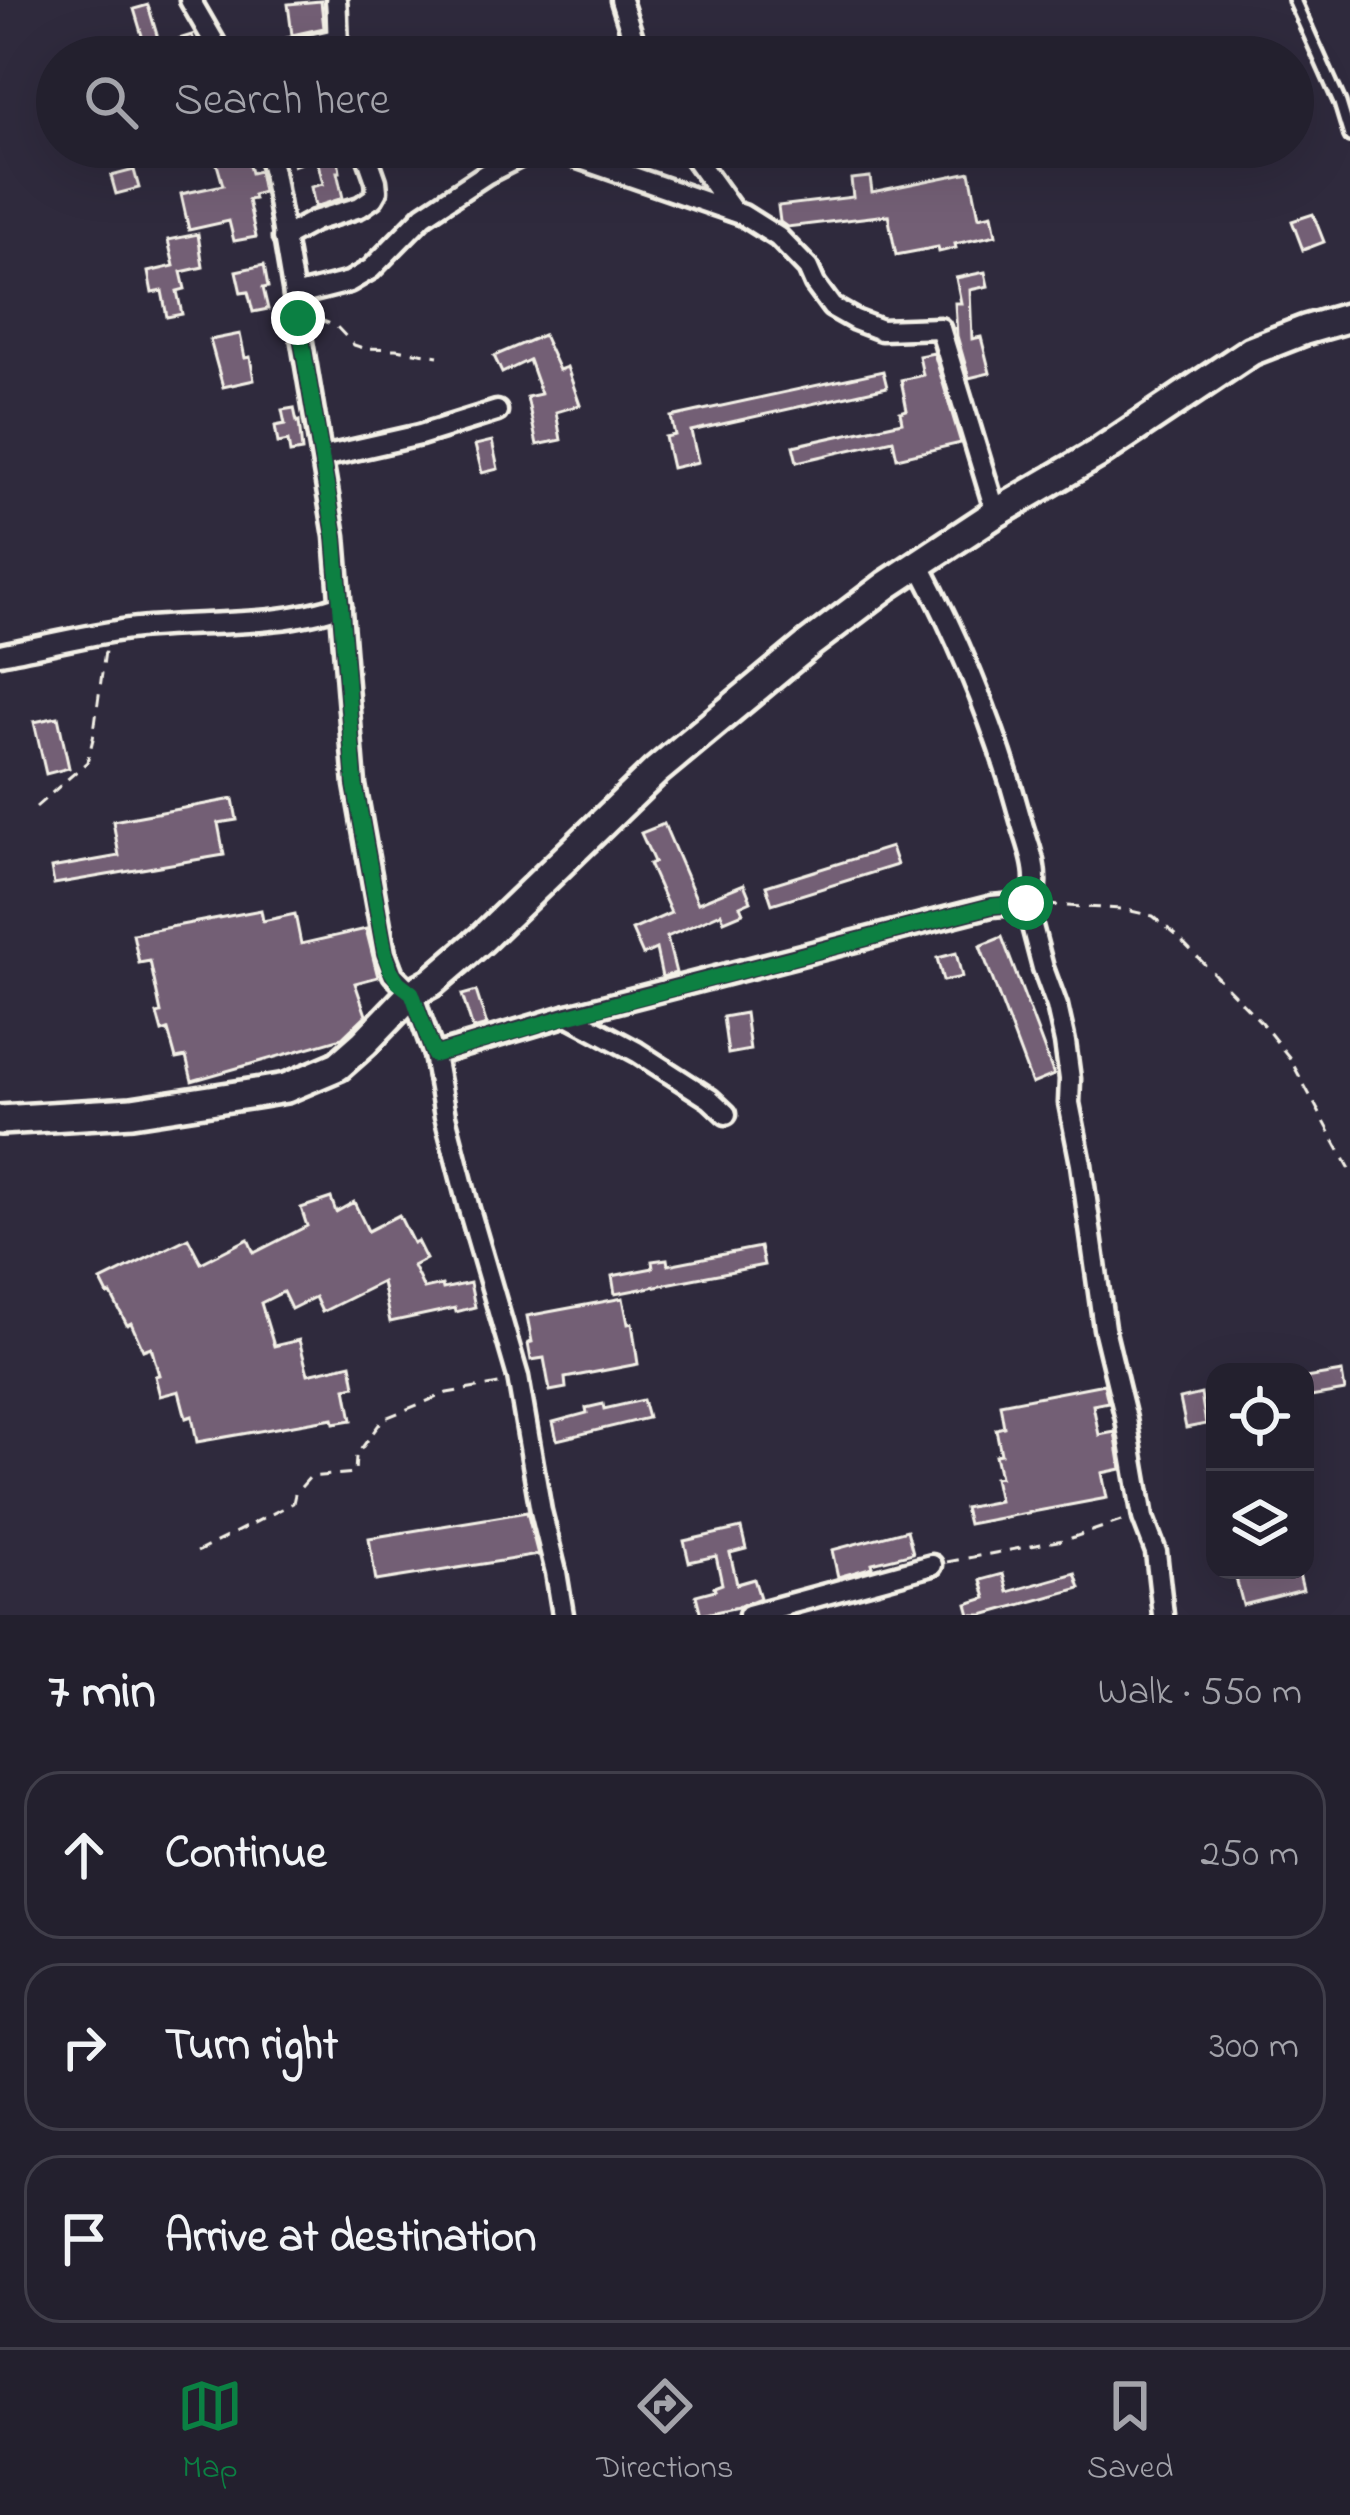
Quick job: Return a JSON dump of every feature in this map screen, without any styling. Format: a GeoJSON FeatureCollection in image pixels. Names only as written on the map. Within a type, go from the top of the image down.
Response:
{"type":"FeatureCollection","features":[{"type":"Feature","properties":{"kind":"street"},"geometry":{"type":"LineString","coordinates":[[190,0],[211,36]]}},
{"type":"Feature","properties":{"kind":"street"},"geometry":{"type":"LineString","coordinates":[[336,0],[338,36]]}},
{"type":"Feature","properties":{"kind":"street"},"geometry":{"type":"LineString","coordinates":[[621,0],[632,36]]}},
{"type":"Feature","properties":{"kind":"street"},"geometry":{"type":"LineString","coordinates":[[272,168],[338,552],[350,738],[385,953],[393,974],[412,993],[434,1055],[470,1210],[518,1377],[563,1615]]}},
{"type":"Feature","properties":{"kind":"street"},"geometry":{"type":"LineString","coordinates":[[283,238],[373,198],[377,190],[371,168]]}},
{"type":"Feature","properties":{"kind":"street"},"geometry":{"type":"LineString","coordinates":[[294,296],[360,276],[424,215],[498,168]]}},
{"type":"Feature","properties":{"kind":"street"},"geometry":{"type":"LineString","coordinates":[[607,168],[743,215],[778,236],[808,268],[832,307],[855,320],[880,330],[940,328],[996,513]]}},
{"type":"Feature","properties":{"kind":"street"},"geometry":{"type":"LineString","coordinates":[[702,168],[733,212]]}},
{"type":"Feature","properties":{"kind":"street"},"geometry":{"type":"LineString","coordinates":[[0,1120],[132,1112],[286,1088],[338,1066],[412,993],[482,939],[628,798],[808,644],[996,513],[1097,454],[1251,351],[1350,317]]}},
{"type":"Feature","properties":{"kind":"street"},"geometry":{"type":"LineString","coordinates":[[323,457],[497,411]]}},
{"type":"Feature","properties":{"kind":"street"},"geometry":{"type":"LineString","coordinates":[[434,1055],[992,906],[1026,903],[1035,892],[1036,875],[1012,790],[955,636],[919,564]]}},
{"type":"Feature","properties":{"kind":"street"},"geometry":{"type":"LineString","coordinates":[[0,654],[111,632],[276,618],[341,604]]}},
{"type":"Feature","properties":{"kind":"street"},"geometry":{"type":"LineString","coordinates":[[1026,903],[1065,1042],[1069,1103],[1104,1328],[1144,1518],[1156,1552],[1163,1615]]}},
{"type":"Feature","properties":{"kind":"street"},"geometry":{"type":"LineString","coordinates":[[568,1016],[638,1052],[726,1114]]}},
{"type":"Feature","properties":{"kind":"street"},"geometry":{"type":"LineString","coordinates":[[749,1615],[805,1607],[932,1565]]}},
{"type":"Feature","properties":{"kind":"lane"},"geometry":{"type":"LineString","coordinates":[[1294,0],[1310,36]]}},
{"type":"Feature","properties":{"kind":"lane"},"geometry":{"type":"LineString","coordinates":[[1314,45],[1350,136]]}},
{"type":"Feature","properties":{"kind":"path"},"geometry":{"type":"LineString","coordinates":[[273,172],[286,168]]}},
{"type":"Feature","properties":{"kind":"path"},"geometry":{"type":"LineString","coordinates":[[298,318],[336,326],[363,349],[438,356]]}},
{"type":"Feature","properties":{"kind":"path"},"geometry":{"type":"LineString","coordinates":[[36,807],[87,762],[111,632]]}},
{"type":"Feature","properties":{"kind":"path"},"geometry":{"type":"LineString","coordinates":[[1026,903],[1122,909],[1153,916],[1289,1057],[1350,1169]]}},
{"type":"Feature","properties":{"kind":"path"},"geometry":{"type":"LineString","coordinates":[[196,1552],[293,1503],[310,1478],[355,1473],[356,1456],[383,1419],[446,1393],[518,1377]]}},
{"type":"Feature","properties":{"kind":"path"},"geometry":{"type":"LineString","coordinates":[[932,1565],[1068,1539],[1123,1520],[1144,1518]]}},
{"type":"Feature","properties":{"kind":"building"},"geometry":{"type":"Polygon","coordinates":[[[321,1],[324,28],[292,35],[288,4],[321,1]]]}},
{"type":"Feature","properties":{"kind":"building"},"geometry":{"type":"Polygon","coordinates":[[[148,5],[157,36],[142,36],[134,9],[148,5]]]}},
{"type":"Feature","properties":{"kind":"building"},"geometry":{"type":"Polygon","coordinates":[[[218,168],[259,171],[263,192],[248,200],[256,237],[234,241],[229,221],[189,230],[181,194],[223,185],[218,168]]]}},
{"type":"Feature","properties":{"kind":"building"},"geometry":{"type":"Polygon","coordinates":[[[319,168],[339,168],[343,198],[315,207],[311,187],[323,184],[319,168]]]}},
{"type":"Feature","properties":{"kind":"building"},"geometry":{"type":"Polygon","coordinates":[[[134,170],[139,188],[116,194],[111,176],[134,170]]]}},
{"type":"Feature","properties":{"kind":"building"},"geometry":{"type":"Polygon","coordinates":[[[970,172],[979,217],[992,214],[996,235],[955,244],[956,248],[896,255],[888,215],[787,227],[780,222],[778,206],[853,197],[851,179],[870,177],[872,192],[970,172]]]}},
{"type":"Feature","properties":{"kind":"building"},"geometry":{"type":"Polygon","coordinates":[[[1313,214],[1324,242],[1303,250],[1292,221],[1313,214]]]}},
{"type":"Feature","properties":{"kind":"building"},"geometry":{"type":"Polygon","coordinates":[[[198,234],[203,267],[181,272],[185,289],[177,291],[182,314],[167,317],[162,291],[152,293],[148,272],[174,266],[168,240],[198,234]]]}},
{"type":"Feature","properties":{"kind":"building"},"geometry":{"type":"Polygon","coordinates":[[[264,265],[268,309],[253,312],[248,292],[241,293],[236,271],[264,265]]]}},
{"type":"Feature","properties":{"kind":"building"},"geometry":{"type":"Polygon","coordinates":[[[985,272],[988,286],[970,290],[972,339],[981,337],[990,373],[969,378],[957,336],[955,303],[961,303],[956,278],[985,272]]]}},
{"type":"Feature","properties":{"kind":"building"},"geometry":{"type":"Polygon","coordinates":[[[240,334],[254,380],[223,387],[210,340],[240,334]]]}},
{"type":"Feature","properties":{"kind":"building"},"geometry":{"type":"Polygon","coordinates":[[[543,335],[559,370],[567,367],[580,405],[556,412],[561,440],[537,445],[527,397],[541,394],[529,360],[502,373],[494,356],[543,335]]]}},
{"type":"Feature","properties":{"kind":"building"},"geometry":{"type":"Polygon","coordinates":[[[934,353],[961,443],[897,458],[893,440],[797,462],[793,446],[902,422],[900,412],[907,410],[901,380],[923,375],[919,356],[934,353]]]}},
{"type":"Feature","properties":{"kind":"building"},"geometry":{"type":"Polygon","coordinates":[[[883,371],[887,387],[691,431],[698,462],[672,468],[665,437],[675,435],[671,417],[883,371]]]}},
{"type":"Feature","properties":{"kind":"building"},"geometry":{"type":"Polygon","coordinates":[[[294,408],[302,451],[290,453],[288,441],[278,443],[275,426],[285,424],[282,410],[294,408]]]}},
{"type":"Feature","properties":{"kind":"building"},"geometry":{"type":"Polygon","coordinates":[[[492,441],[498,469],[482,473],[475,445],[492,441]]]}},
{"type":"Feature","properties":{"kind":"building"},"geometry":{"type":"Polygon","coordinates":[[[58,717],[69,768],[46,774],[34,722],[58,717]]]}},
{"type":"Feature","properties":{"kind":"building"},"geometry":{"type":"Polygon","coordinates":[[[233,799],[237,820],[218,823],[224,855],[54,884],[51,868],[119,856],[113,821],[233,799]]]}},
{"type":"Feature","properties":{"kind":"building"},"geometry":{"type":"Polygon","coordinates":[[[664,824],[698,903],[744,884],[751,901],[740,906],[743,913],[724,921],[721,913],[667,937],[676,973],[662,977],[656,949],[643,955],[632,930],[671,913],[641,833],[664,824]]]}},
{"type":"Feature","properties":{"kind":"building"},"geometry":{"type":"Polygon","coordinates":[[[891,847],[897,865],[772,904],[766,886],[891,847]]]}},
{"type":"Feature","properties":{"kind":"building"},"geometry":{"type":"Polygon","coordinates":[[[261,910],[263,921],[295,914],[301,944],[366,929],[378,977],[355,983],[366,1015],[342,1038],[192,1081],[186,1057],[176,1059],[168,1030],[162,1032],[150,961],[139,963],[133,934],[261,910]]]}},
{"type":"Feature","properties":{"kind":"building"},"geometry":{"type":"Polygon","coordinates":[[[1002,937],[1054,1075],[1032,1084],[980,946],[1002,937]]]}},
{"type":"Feature","properties":{"kind":"building"},"geometry":{"type":"Polygon","coordinates":[[[956,953],[962,977],[943,981],[937,958],[956,953]]]}},
{"type":"Feature","properties":{"kind":"building"},"geometry":{"type":"Polygon","coordinates":[[[476,991],[487,1025],[473,1029],[462,995],[476,991]]]}},
{"type":"Feature","properties":{"kind":"building"},"geometry":{"type":"Polygon","coordinates":[[[745,1013],[750,1050],[728,1054],[723,1017],[745,1013]]]}},
{"type":"Feature","properties":{"kind":"building"},"geometry":{"type":"Polygon","coordinates":[[[331,1198],[336,1212],[354,1202],[368,1231],[399,1215],[426,1259],[413,1266],[424,1289],[470,1283],[475,1307],[390,1322],[382,1282],[322,1312],[315,1297],[291,1309],[283,1292],[261,1303],[274,1346],[299,1340],[308,1374],[351,1364],[355,1386],[346,1388],[352,1420],[334,1423],[333,1418],[197,1442],[192,1416],[186,1418],[179,1391],[160,1396],[151,1347],[143,1350],[131,1323],[127,1325],[101,1281],[188,1238],[201,1263],[248,1239],[254,1253],[307,1226],[301,1208],[331,1198]]]}},
{"type":"Feature","properties":{"kind":"building"},"geometry":{"type":"Polygon","coordinates":[[[760,1247],[764,1265],[615,1294],[612,1276],[653,1268],[652,1261],[667,1259],[668,1265],[760,1247]]]}},
{"type":"Feature","properties":{"kind":"building"},"geometry":{"type":"Polygon","coordinates":[[[623,1298],[638,1364],[565,1378],[566,1388],[550,1391],[544,1358],[531,1360],[527,1316],[623,1298]]]}},
{"type":"Feature","properties":{"kind":"building"},"geometry":{"type":"Polygon","coordinates":[[[1342,1372],[1345,1391],[1314,1396],[1314,1377],[1342,1372]]]}},
{"type":"Feature","properties":{"kind":"building"},"geometry":{"type":"Polygon","coordinates":[[[1104,1384],[1108,1402],[1093,1405],[1099,1435],[1115,1432],[1121,1469],[1102,1473],[1107,1498],[968,1524],[964,1508],[999,1501],[994,1478],[1000,1477],[995,1455],[1001,1454],[996,1429],[1004,1427],[1000,1404],[1104,1384]]]}},
{"type":"Feature","properties":{"kind":"building"},"geometry":{"type":"Polygon","coordinates":[[[1201,1394],[1206,1424],[1186,1428],[1180,1399],[1201,1394]]]}},
{"type":"Feature","properties":{"kind":"building"},"geometry":{"type":"Polygon","coordinates":[[[643,1400],[648,1418],[557,1440],[553,1422],[587,1413],[586,1408],[643,1400]]]}},
{"type":"Feature","properties":{"kind":"building"},"geometry":{"type":"Polygon","coordinates":[[[527,1512],[538,1555],[376,1581],[369,1538],[527,1512]]]}},
{"type":"Feature","properties":{"kind":"building"},"geometry":{"type":"Polygon","coordinates":[[[741,1528],[746,1549],[730,1553],[737,1584],[754,1579],[760,1598],[701,1615],[696,1595],[722,1584],[716,1556],[689,1562],[684,1541],[741,1528]]]}},
{"type":"Feature","properties":{"kind":"building"},"geometry":{"type":"Polygon","coordinates":[[[907,1530],[913,1553],[838,1577],[832,1550],[907,1530]]]}},
{"type":"Feature","properties":{"kind":"building"},"geometry":{"type":"Polygon","coordinates":[[[1075,1573],[1080,1588],[970,1615],[967,1604],[986,1598],[981,1580],[1003,1574],[1008,1592],[1075,1573]]]}},
{"type":"Feature","properties":{"kind":"building"},"geometry":{"type":"Polygon","coordinates":[[[1236,1579],[1300,1579],[1303,1590],[1243,1605],[1236,1579]]]}},
{"type":"Feature","properties":{"kind":"route"},"geometry":{"type":"LineString","coordinates":[[298,318],[341,584],[347,706],[360,821],[390,969],[412,993],[434,1055],[933,921],[1026,903]]}}]}
